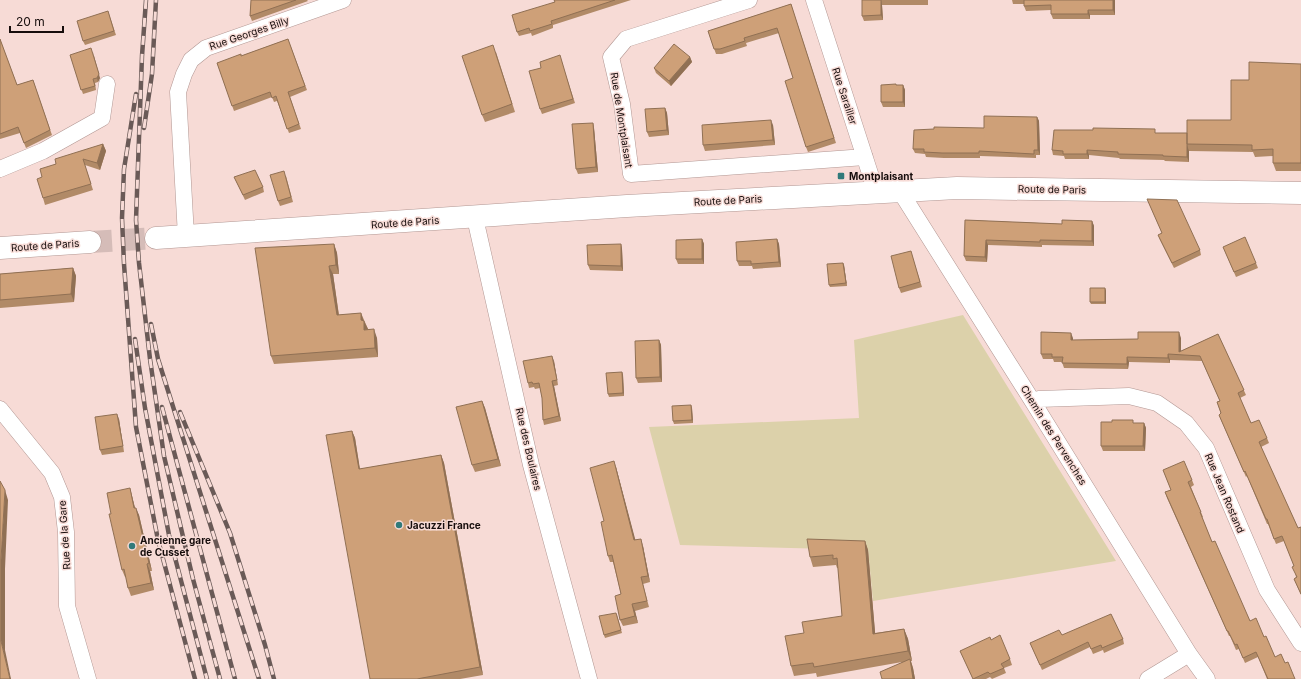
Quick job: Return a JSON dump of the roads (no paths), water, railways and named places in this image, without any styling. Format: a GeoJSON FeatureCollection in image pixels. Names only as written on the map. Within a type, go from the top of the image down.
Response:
{"type":"FeatureCollection","features":[{"type":"Feature","properties":{"kind":"main road","name":"Route de Paris"},"geometry":{"type":"LineString","coordinates":[[156,238],[475,218],[635,206],[957,188],[1301,192]]}},
{"type":"Feature","properties":{"kind":"main road","name":"Route de Paris"},"geometry":{"type":"LineString","coordinates":[[0,248],[90,242]]}},
{"type":"Feature","properties":{"kind":"street","name":"Rue Georges Billy"},"geometry":{"type":"LineString","coordinates":[[186,236],[178,92],[184,74],[191,60],[206,48],[343,0]]}},
{"type":"Feature","properties":{"kind":"street","name":"Rue de Montplaisant"},"geometry":{"type":"LineString","coordinates":[[749,0],[626,39],[612,57],[622,104],[631,174],[865,157]]}},
{"type":"Feature","properties":{"kind":"street","name":"Rue Sarailler"},"geometry":{"type":"LineString","coordinates":[[814,0],[876,192]]}},
{"type":"Feature","properties":{"kind":"street"},"geometry":{"type":"LineString","coordinates":[[0,169],[42,151],[102,118],[107,84]]}},
{"type":"Feature","properties":{"kind":"street","name":"Chemin des Pervenches"},"geometry":{"type":"LineString","coordinates":[[900,191],[1189,654],[1207,679]]}},
{"type":"Feature","properties":{"kind":"street","name":"Rue des Boulaires"},"geometry":{"type":"LineString","coordinates":[[475,218],[531,465],[589,679]]}},
{"type":"Feature","properties":{"kind":"street","name":"Rue Jean Rostand"},"geometry":{"type":"LineString","coordinates":[[1033,402],[1039,399],[1129,396],[1157,403],[1186,423],[1206,448],[1267,590],[1301,643]]}},
{"type":"Feature","properties":{"kind":"street","name":"Rue de la Gare"},"geometry":{"type":"LineString","coordinates":[[0,409],[52,473],[62,498],[66,532],[67,606],[88,679]]}},
{"type":"Feature","properties":{"kind":"street"},"geometry":{"type":"LineString","coordinates":[[1148,679],[1189,654]]}},
{"type":"Feature","properties":{"kind":"tunnel"},"geometry":{"type":"LineString","coordinates":[[90,242],[156,238]]}},
{"type":"Feature","properties":{"kind":"railway"},"geometry":{"type":"LineString","coordinates":[[146,0],[142,56],[136,220],[139,263],[150,359],[164,456],[193,579],[220,679]]}},
{"type":"Feature","properties":{"kind":"railway"},"geometry":{"type":"LineString","coordinates":[[144,128],[152,74],[156,0]]}},
{"type":"Feature","properties":{"kind":"railway"},"geometry":{"type":"LineString","coordinates":[[136,94],[124,169],[122,218],[136,427],[158,540],[195,679]]}},
{"type":"Feature","properties":{"kind":"railway"},"geometry":{"type":"LineString","coordinates":[[151,324],[158,359],[259,679]]}},
{"type":"Feature","properties":{"kind":"railway"},"geometry":{"type":"LineString","coordinates":[[135,339],[145,408],[169,535],[207,679]]}},
{"type":"Feature","properties":{"kind":"railway"},"geometry":{"type":"LineString","coordinates":[[162,407],[235,679]]}},
{"type":"Feature","properties":{"kind":"railway"},"geometry":{"type":"LineString","coordinates":[[180,412],[230,533],[274,679]]}},
{"type":"Feature","properties":{"kind":"place","name":"Montplaisant"},"geometry":{"type":"Point","coordinates":[841,176]}},
{"type":"Feature","properties":{"kind":"place","name":"Jacuzzi France"},"geometry":{"type":"Point","coordinates":[399,525]}},
{"type":"Feature","properties":{"kind":"place","name":"Ancienne gare de Cusset"},"geometry":{"type":"Point","coordinates":[132,546]}}]}
